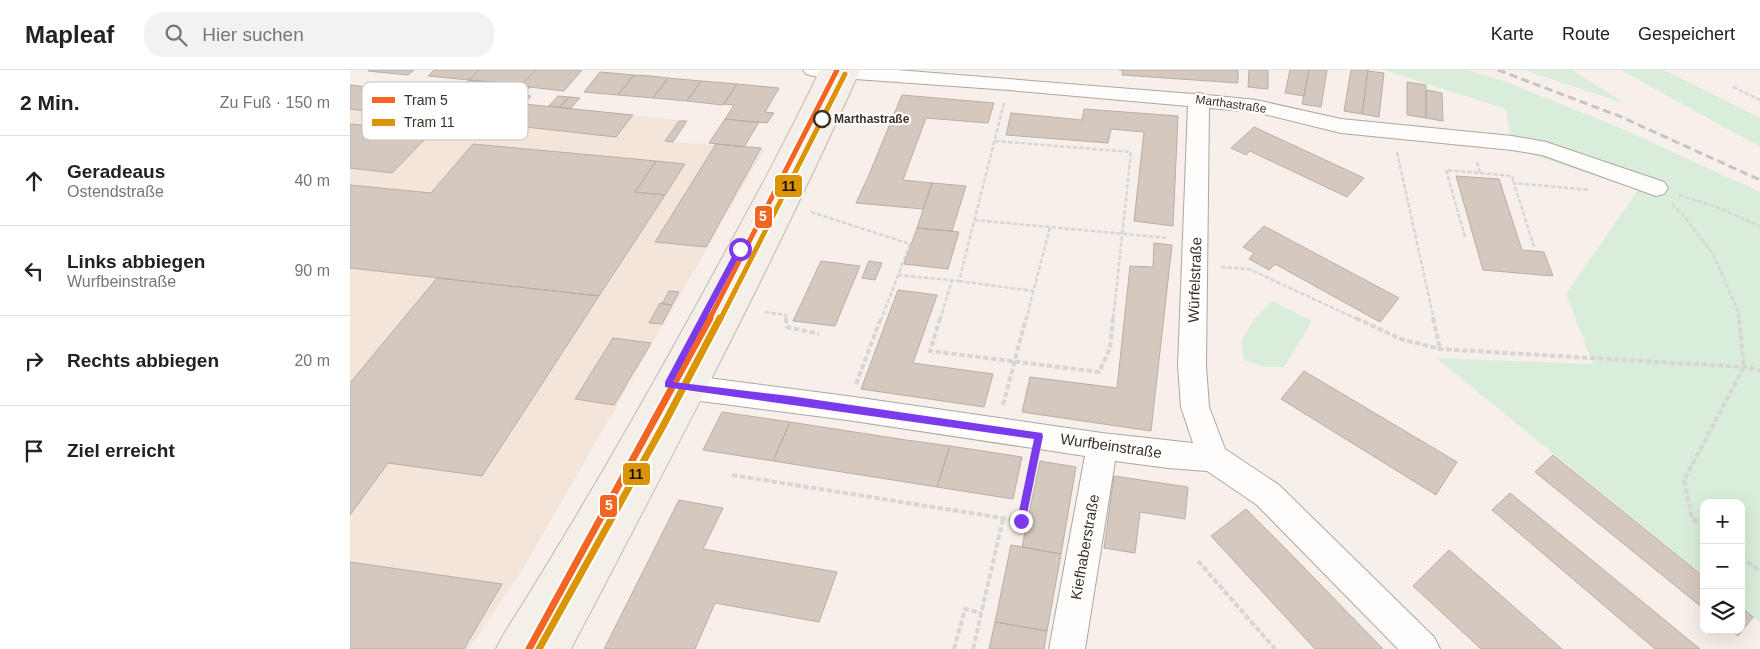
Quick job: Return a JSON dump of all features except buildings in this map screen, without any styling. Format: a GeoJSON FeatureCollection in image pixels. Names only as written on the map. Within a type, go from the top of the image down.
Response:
{"type":"FeatureCollection","features":[{"type":"Feature","properties":{"kind":"main road"},"geometry":{"type":"LineString","coordinates":[[514,649],[681,386],[806,166],[835,71]]}},
{"type":"Feature","properties":{"kind":"main road"},"geometry":{"type":"LineString","coordinates":[[552,649],[681,386]]}},
{"type":"Feature","properties":{"kind":"street","name":"Marthastraße"},"geometry":{"type":"LineString","coordinates":[[835,71],[1199,99],[1256,106],[1341,126],[1496,141],[1546,150],[1656,188]]}},
{"type":"Feature","properties":{"kind":"street","name":"Würfelstraße"},"geometry":{"type":"LineString","coordinates":[[1199,99],[1192,366],[1196,407],[1212,458]]}},
{"type":"Feature","properties":{"kind":"street","name":"Wurfbeinstraße"},"geometry":{"type":"LineString","coordinates":[[681,386],[847,408],[1102,446],[1212,458],[1268,494],[1422,649]]}},
{"type":"Feature","properties":{"kind":"street","name":"Kiefhaberstraße"},"geometry":{"type":"LineString","coordinates":[[1067,649],[1102,446]]}},
{"type":"Feature","properties":{"kind":"path"},"geometry":{"type":"LineString","coordinates":[[959,280],[1009,84]]}},
{"type":"Feature","properties":{"kind":"path"},"geometry":{"type":"LineString","coordinates":[[1733,87],[1760,100]]}},
{"type":"Feature","properties":{"kind":"path"},"geometry":{"type":"LineString","coordinates":[[1393,132],[1440,349]]}},
{"type":"Feature","properties":{"kind":"path"},"geometry":{"type":"LineString","coordinates":[[952,280],[930,351],[1014,363],[1099,372],[1110,348],[1131,152],[995,141]]}},
{"type":"Feature","properties":{"kind":"path"},"geometry":{"type":"LineString","coordinates":[[1478,163],[1480,173]]}},
{"type":"Feature","properties":{"kind":"path"},"geometry":{"type":"LineString","coordinates":[[1465,237],[1446,170],[1512,176],[1534,247]]}},
{"type":"Feature","properties":{"kind":"path"},"geometry":{"type":"LineString","coordinates":[[1514,183],[1591,190]]}},
{"type":"Feature","properties":{"kind":"path"},"geometry":{"type":"LineString","coordinates":[[1656,188],[1719,208],[1760,226]]}},
{"type":"Feature","properties":{"kind":"path"},"geometry":{"type":"LineString","coordinates":[[1656,188],[1683,215],[1712,254],[1738,311],[1744,367],[1684,480],[1692,518],[1700,524]]}},
{"type":"Feature","properties":{"kind":"path"},"geometry":{"type":"LineString","coordinates":[[812,212],[910,244],[847,408]]}},
{"type":"Feature","properties":{"kind":"path"},"geometry":{"type":"LineString","coordinates":[[974,220],[1122,234],[1196,253],[1249,269],[1401,339],[1440,349],[1744,367],[1760,370]]}},
{"type":"Feature","properties":{"kind":"path"},"geometry":{"type":"LineString","coordinates":[[994,429],[1014,363],[1050,227]]}},
{"type":"Feature","properties":{"kind":"path"},"geometry":{"type":"LineString","coordinates":[[898,275],[959,280],[1033,291]]}},
{"type":"Feature","properties":{"kind":"path"},"geometry":{"type":"LineString","coordinates":[[765,312],[786,315],[787,328],[819,334]]}},
{"type":"Feature","properties":{"kind":"path"},"geometry":{"type":"LineString","coordinates":[[732,475],[1021,521],[1039,436]]}},
{"type":"Feature","properties":{"kind":"path"},"geometry":{"type":"LineString","coordinates":[[973,649],[1003,518]]}},
{"type":"Feature","properties":{"kind":"path"},"geometry":{"type":"LineString","coordinates":[[1745,560],[1760,572]]}},
{"type":"Feature","properties":{"kind":"path"},"geometry":{"type":"LineString","coordinates":[[1198,561],[1275,649]]}},
{"type":"Feature","properties":{"kind":"path"},"geometry":{"type":"LineString","coordinates":[[954,649],[965,609],[981,613]]}},
{"type":"Feature","properties":{"kind":"shaded area"},"geometry":{"type":"Polygon","coordinates":[[[350,85],[362,86],[362,140],[528,140],[528,104],[687,121],[674,142],[765,148],[521,572],[469,649],[350,649],[350,85]]]}},
{"type":"Feature","properties":{"kind":"green space"},"geometry":{"type":"Polygon","coordinates":[[[1384,70],[1466,70],[1501,80],[1618,127],[1760,192],[1760,622],[1745,610],[1745,499],[1700,499],[1700,573],[1436,358],[1593,364],[1566,294],[1638,190],[1512,148],[1506,109],[1384,70]]]}},
{"type":"Feature","properties":{"kind":"green space"},"geometry":{"type":"Polygon","coordinates":[[[1524,70],[1572,70],[1626,104],[1524,70]]]}},
{"type":"Feature","properties":{"kind":"green space"},"geometry":{"type":"Polygon","coordinates":[[[1621,70],[1664,70],[1760,118],[1760,147],[1621,70]]]}},
{"type":"Feature","properties":{"kind":"green space"},"geometry":{"type":"Polygon","coordinates":[[[1272,301],[1312,321],[1284,367],[1264,367],[1244,360],[1241,342],[1253,321],[1272,301]]]}},
{"type":"Feature","properties":{"kind":"railway"},"geometry":{"type":"LineString","coordinates":[[1498,70],[1619,116],[1760,180]]}},
{"type":"Feature","properties":{"kind":"tram line","name":"5"},"geometry":{"type":"LineString","coordinates":[[529,649],[655,422],[748,247],[837,70]]}},
{"type":"Feature","properties":{"kind":"tram line","name":"11"},"geometry":{"type":"LineString","coordinates":[[539,649],[663,426],[756,251],[845,74]]}},
{"type":"Feature","properties":{"kind":"place","name":"Marthastraße"},"geometry":{"type":"Point","coordinates":[822,119]}},
{"type":"Feature","properties":{"kind":"route"},"geometry":{"type":"LineString","coordinates":[[740,249],[668,384],[1039,436],[1021,521]]}}]}
